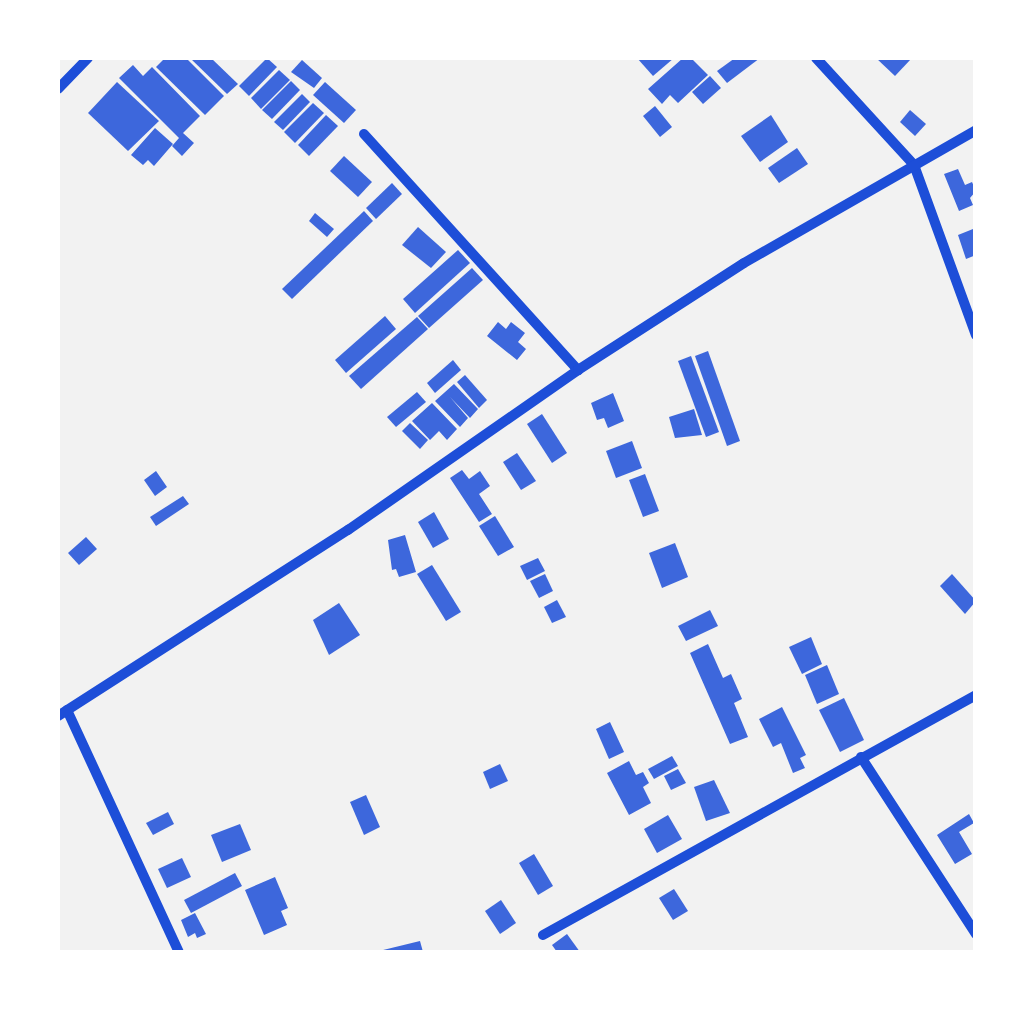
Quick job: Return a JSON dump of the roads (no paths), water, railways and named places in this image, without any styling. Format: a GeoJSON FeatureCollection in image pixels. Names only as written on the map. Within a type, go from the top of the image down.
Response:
{"type":"FeatureCollection","features":[{"type":"Feature","properties":{"kind":"street"},"geometry":{"type":"LineString","coordinates":[[58,89],[88,58]]}},
{"type":"Feature","properties":{"kind":"street"},"geometry":{"type":"LineString","coordinates":[[816,58],[914,165],[976,335]]}},
{"type":"Feature","properties":{"kind":"street"},"geometry":{"type":"LineString","coordinates":[[179,952],[62,713],[348,530],[578,370],[744,263],[976,130]]}},
{"type":"Feature","properties":{"kind":"street"},"geometry":{"type":"LineString","coordinates":[[364,134],[578,370]]}},
{"type":"Feature","properties":{"kind":"street"},"geometry":{"type":"LineString","coordinates":[[543,935],[976,695]]}},
{"type":"Feature","properties":{"kind":"street"},"geometry":{"type":"LineString","coordinates":[[861,758],[976,934]]}}]}
